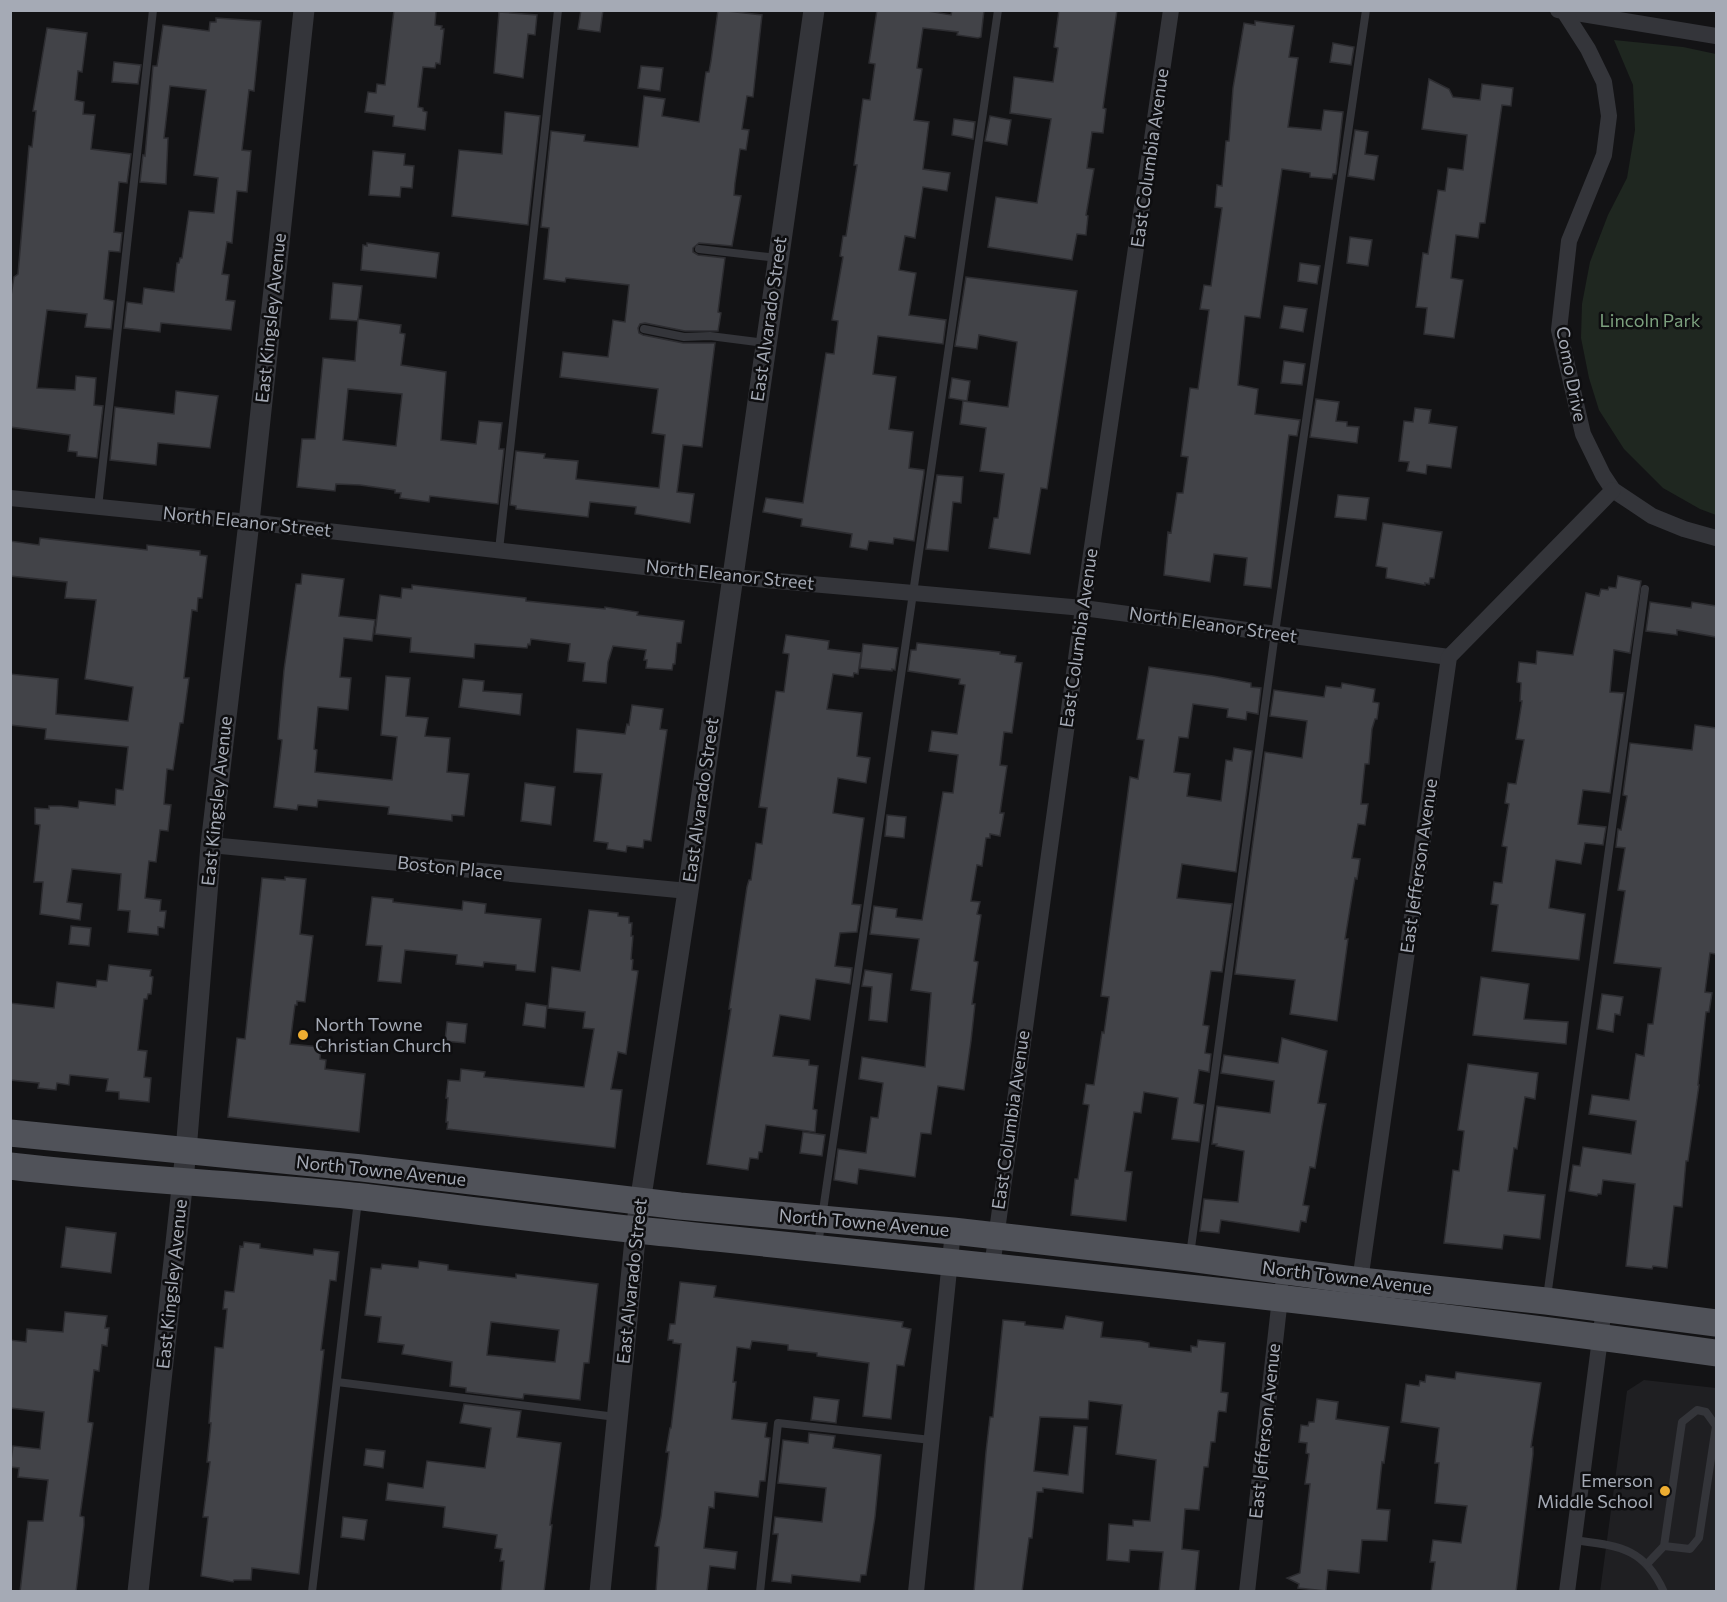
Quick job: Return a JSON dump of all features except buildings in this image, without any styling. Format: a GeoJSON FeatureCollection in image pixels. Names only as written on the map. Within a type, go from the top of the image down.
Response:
{"type":"FeatureCollection","features":[{"type":"Feature","properties":{"kind":"main road","name":"North Towne Avenue"},"geometry":{"type":"LineString","coordinates":[[10,1133],[362,1168],[640,1201],[953,1231],[1716,1323]]}},
{"type":"Feature","properties":{"kind":"main road","name":"North Towne Avenue"},"geometry":{"type":"LineString","coordinates":[[10,1166],[68,1173],[358,1197],[1354,1307],[1716,1353]]}},
{"type":"Feature","properties":{"kind":"street","name":"East Kingsley Avenue"},"geometry":{"type":"LineString","coordinates":[[138,1592],[186,1151],[211,844],[249,522],[304,10]]}},
{"type":"Feature","properties":{"kind":"street","name":"East Alvarado Street"},"geometry":{"type":"LineString","coordinates":[[600,1592],[636,1229],[688,891],[814,10]]}},
{"type":"Feature","properties":{"kind":"street","name":"East Columbia Avenue"},"geometry":{"type":"LineString","coordinates":[[992,1267],[1083,608],[1171,10]]}},
{"type":"Feature","properties":{"kind":"street"},"geometry":{"type":"LineString","coordinates":[[1558,10],[1716,36]]}},
{"type":"Feature","properties":{"kind":"street","name":"Como Drive"},"geometry":{"type":"LineString","coordinates":[[1564,11],[1588,49],[1604,82],[1609,116],[1604,155],[1569,241],[1559,330],[1583,434],[1613,490],[1652,516],[1684,529],[1716,538]]}},
{"type":"Feature","properties":{"kind":"street"},"geometry":{"type":"LineString","coordinates":[[1449,657],[1613,490]]}},
{"type":"Feature","properties":{"kind":"street","name":"North Eleanor Street"},"geometry":{"type":"LineString","coordinates":[[10,498],[249,522],[732,577],[1083,608],[1449,657]]}},
{"type":"Feature","properties":{"kind":"street","name":"East Jefferson Avenue"},"geometry":{"type":"LineString","coordinates":[[1354,1307],[1361,1281],[1449,657]]}},
{"type":"Feature","properties":{"kind":"street","name":"Boston Place"},"geometry":{"type":"LineString","coordinates":[[211,844],[688,891]]}},
{"type":"Feature","properties":{"kind":"street"},"geometry":{"type":"LineString","coordinates":[[916,1592],[953,1231]]}},
{"type":"Feature","properties":{"kind":"street","name":"East Jefferson Avenue"},"geometry":{"type":"LineString","coordinates":[[1247,1592],[1279,1299],[1285,1270]]}},
{"type":"Feature","properties":{"kind":"street"},"geometry":{"type":"LineString","coordinates":[[1567,1592],[1604,1308]]}},
{"type":"Feature","properties":{"kind":"lane"},"geometry":{"type":"LineString","coordinates":[[98,507],[153,10]]}},
{"type":"Feature","properties":{"kind":"lane"},"geometry":{"type":"LineString","coordinates":[[499,550],[558,10]]}},
{"type":"Feature","properties":{"kind":"lane"},"geometry":{"type":"LineString","coordinates":[[818,1248],[998,10]]}},
{"type":"Feature","properties":{"kind":"lane"},"geometry":{"type":"LineString","coordinates":[[1189,1258],[1275,633],[1366,10]]}},
{"type":"Feature","properties":{"kind":"lane"},"geometry":{"type":"LineString","coordinates":[[699,249],[778,258]]}},
{"type":"Feature","properties":{"kind":"lane"},"geometry":{"type":"LineString","coordinates":[[644,329],[684,337],[710,336],[766,343]]}},
{"type":"Feature","properties":{"kind":"lane"},"geometry":{"type":"LineString","coordinates":[[1546,1301],[1645,589]]}},
{"type":"Feature","properties":{"kind":"lane"},"geometry":{"type":"LineString","coordinates":[[312,1592],[358,1197]]}},
{"type":"Feature","properties":{"kind":"lane"},"geometry":{"type":"LineString","coordinates":[[337,1382],[617,1417]]}},
{"type":"Feature","properties":{"kind":"lane"},"geometry":{"type":"LineString","coordinates":[[1647,1564],[1664,1546],[1682,1422],[1697,1410],[1706,1412],[1716,1426],[1699,1538],[1690,1549],[1664,1546]]}},
{"type":"Feature","properties":{"kind":"lane"},"geometry":{"type":"LineString","coordinates":[[760,1592],[778,1424],[932,1440]]}},
{"type":"Feature","properties":{"kind":"lane"},"geometry":{"type":"LineString","coordinates":[[1574,1540],[1601,1544],[1636,1554],[1656,1574],[1664,1592]]}},
{"type":"Feature","properties":{"kind":"shaded area","name":"Emerson Middle School"},"geometry":{"type":"Polygon","coordinates":[[[1644,1380],[1716,1388],[1716,1591],[1600,1592],[1627,1391],[1644,1380]]]}},
{"type":"Feature","properties":{"kind":"green space","name":"Lincoln Park"},"geometry":{"type":"Polygon","coordinates":[[[1614,40],[1683,47],[1716,54],[1716,515],[1700,509],[1663,488],[1624,449],[1599,410],[1589,378],[1581,338],[1582,304],[1590,262],[1608,215],[1627,178],[1635,130],[1633,85],[1614,40]]]}},
{"type":"Feature","properties":{"kind":"place","name":"North Towne Christian Church"},"geometry":{"type":"Point","coordinates":[303,1035]}},
{"type":"Feature","properties":{"kind":"place","name":"Emerson Middle School"},"geometry":{"type":"Point","coordinates":[1665,1491]}}]}
